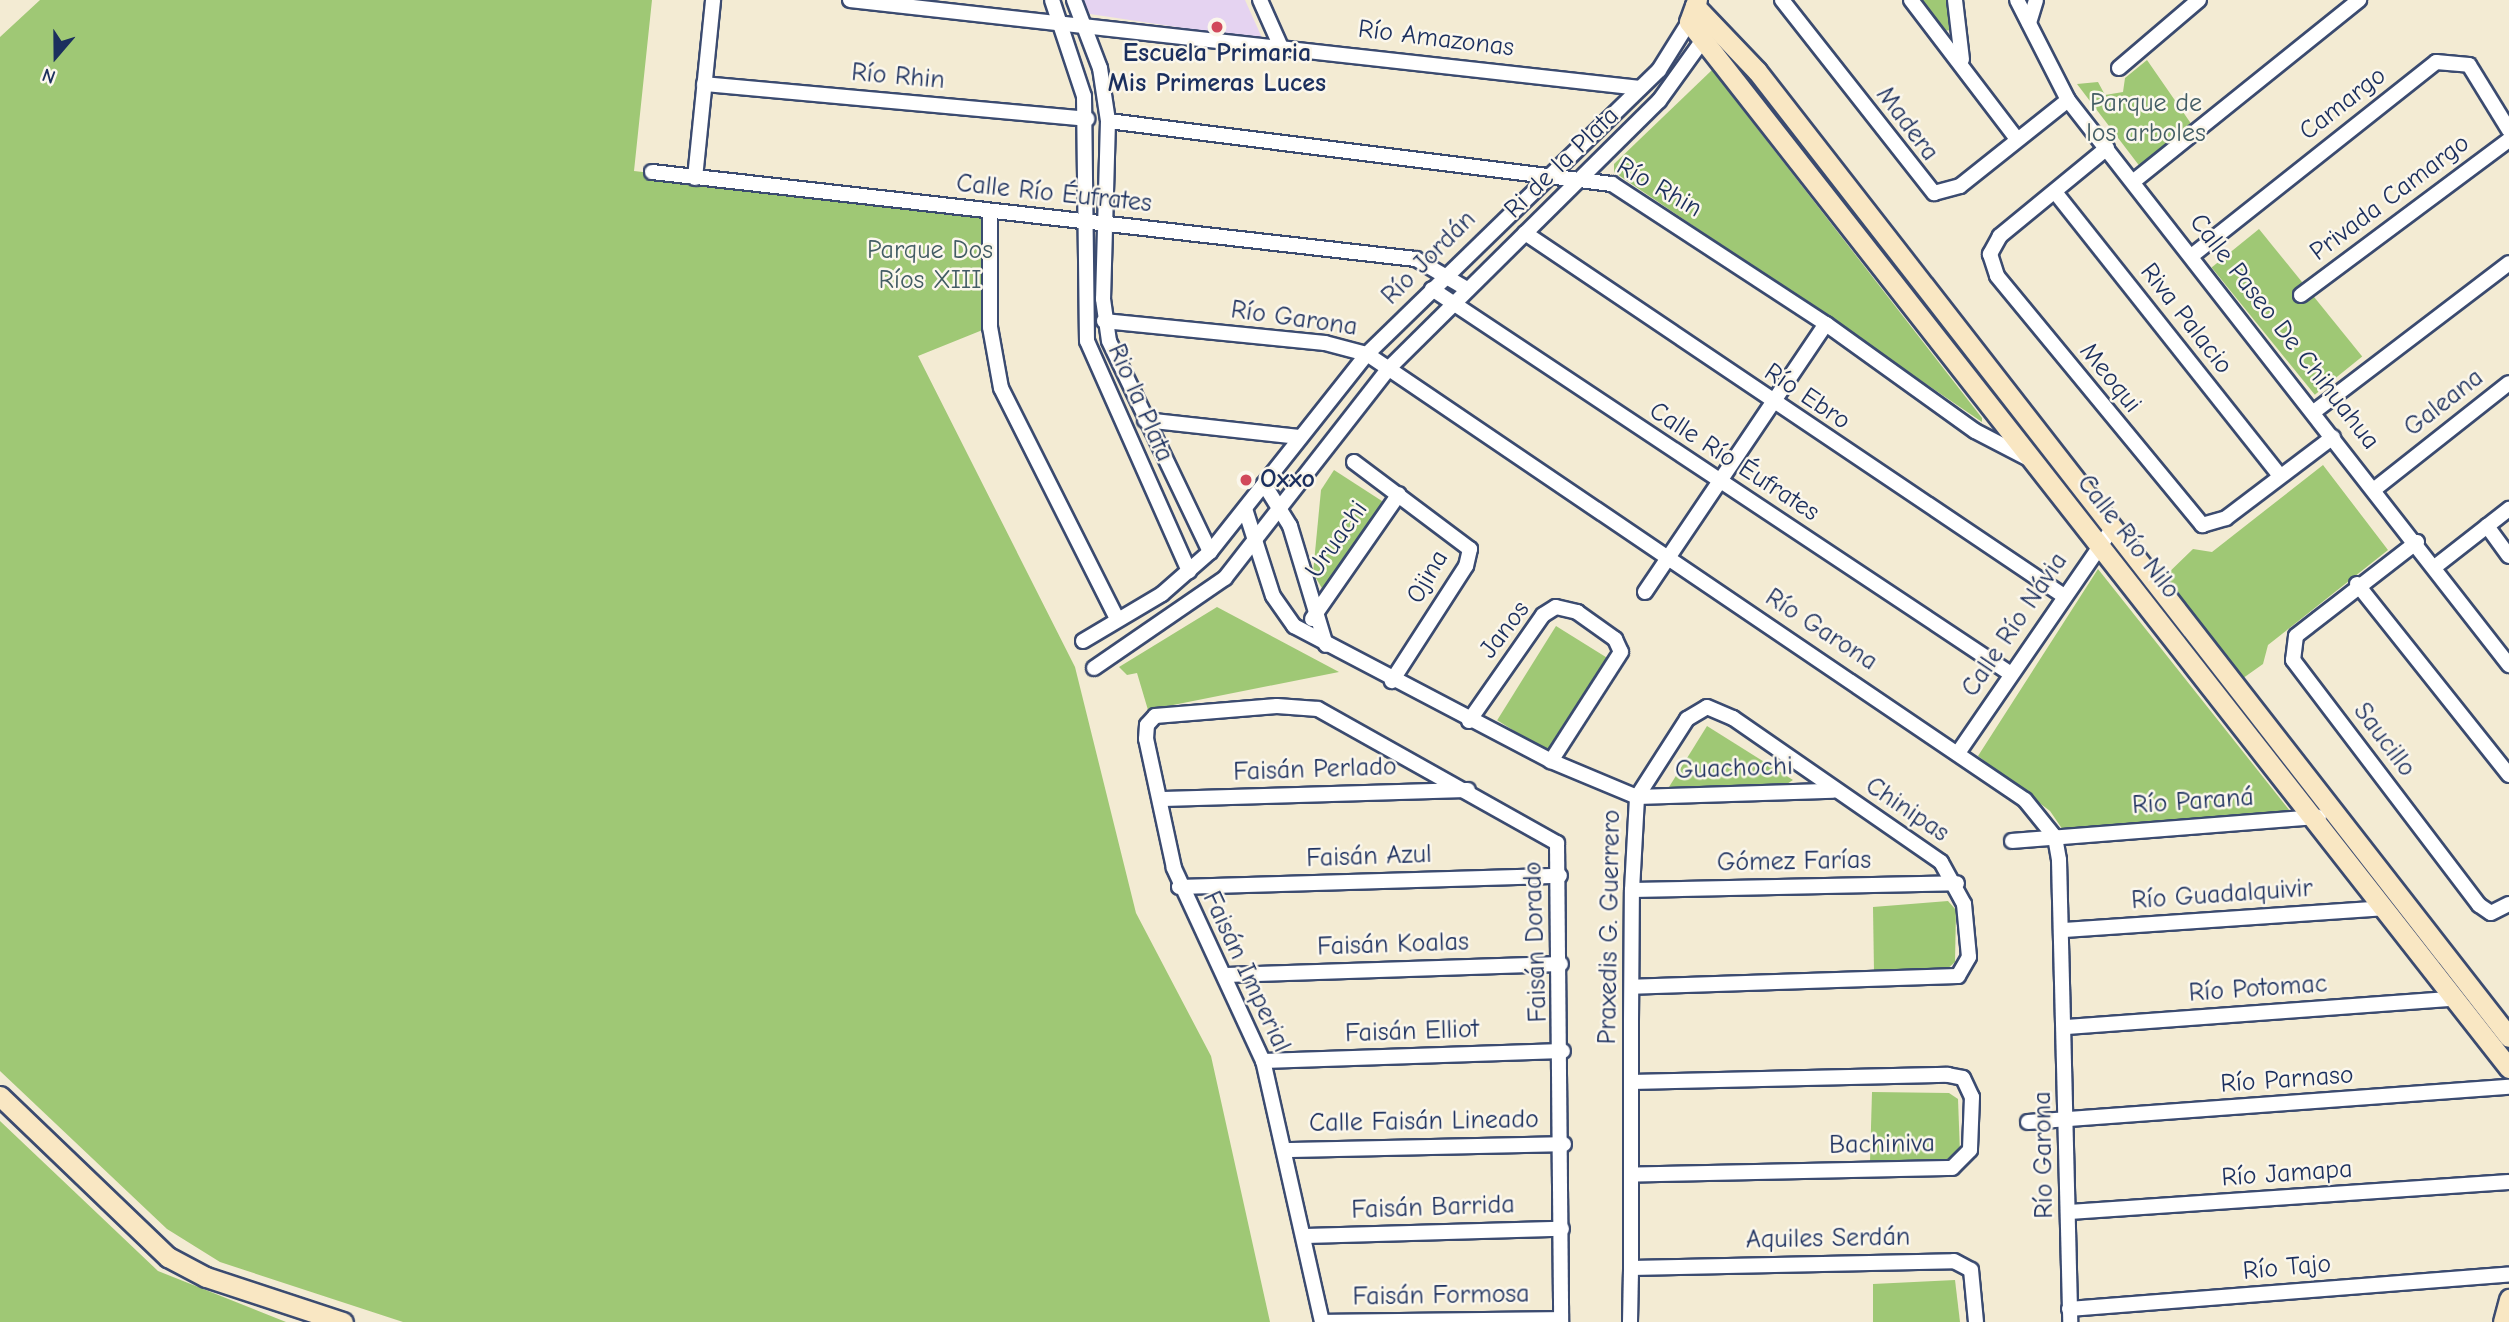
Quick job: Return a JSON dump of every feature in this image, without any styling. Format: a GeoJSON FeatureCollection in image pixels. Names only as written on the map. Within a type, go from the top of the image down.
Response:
{"type":"FeatureCollection","features":[{"type":"Feature","properties":{"kind":"street"},"geometry":{"type":"LineString","coordinates":[[695,178],[713,0]]}},
{"type":"Feature","properties":{"kind":"street","name":"Río Amazonas"},"geometry":{"type":"LineString","coordinates":[[850,0],[1280,45],[1640,88]]}},
{"type":"Feature","properties":{"kind":"street","name":"Rio la Plata"},"geometry":{"type":"LineString","coordinates":[[1052,0],[1062,22],[1087,119],[1087,341],[1189,571]]}},
{"type":"Feature","properties":{"kind":"street","name":"Rio la Plata"},"geometry":{"type":"LineString","coordinates":[[1074,0],[1084,25],[1108,121],[1104,321],[1145,420],[1210,552]]}},
{"type":"Feature","properties":{"kind":"street"},"geometry":{"type":"LineString","coordinates":[[1260,0],[1280,45]]}},
{"type":"Feature","properties":{"kind":"street","name":"Madera"},"geometry":{"type":"LineString","coordinates":[[1782,0],[1934,193],[1960,186],[2068,100]]}},
{"type":"Feature","properties":{"kind":"street"},"geometry":{"type":"LineString","coordinates":[[1911,0],[1962,60],[2017,138]]}},
{"type":"Feature","properties":{"kind":"street"},"geometry":{"type":"LineString","coordinates":[[1955,0],[1962,60]]}},
{"type":"Feature","properties":{"kind":"street","name":"Calle Paseo De Chihuahua"},"geometry":{"type":"LineString","coordinates":[[2017,0],[2068,100],[2193,254],[2333,437],[2376,488],[2509,665]]}},
{"type":"Feature","properties":{"kind":"street"},"geometry":{"type":"LineString","coordinates":[[2029,23],[2036,0]]}},
{"type":"Feature","properties":{"kind":"street"},"geometry":{"type":"LineString","coordinates":[[2119,68],[2199,0]]}},
{"type":"Feature","properties":{"kind":"street"},"geometry":{"type":"LineString","coordinates":[[2134,181],[2359,0]]}},
{"type":"Feature","properties":{"kind":"street","name":"Río Jordán"},"geometry":{"type":"LineString","coordinates":[[1083,641],[1189,571],[1210,552],[1367,354],[1447,273],[1640,88],[1702,14]]}},
{"type":"Feature","properties":{"kind":"street","name":"Ri de la Plata"},"geometry":{"type":"LineString","coordinates":[[1282,508],[1388,369],[1659,101],[1702,14]]}},
{"type":"Feature","properties":{"kind":"street","name":"Calle Río Nilo"},"geometry":{"type":"LineString","coordinates":[[1702,14],[2038,463],[2106,537],[2311,818],[2509,1068]]}},
{"type":"Feature","properties":{"kind":"street","name":"Calle Río Nilo"},"geometry":{"type":"LineString","coordinates":[[1702,14],[2106,537],[2334,816],[2509,1037]]}},
{"type":"Feature","properties":{"kind":"street","name":"Camargo"},"geometry":{"type":"LineString","coordinates":[[2193,254],[2436,62],[2469,65],[2509,130]]}},
{"type":"Feature","properties":{"kind":"street","name":"Río Rhin"},"geometry":{"type":"LineString","coordinates":[[704,84],[1087,119]]}},
{"type":"Feature","properties":{"kind":"street","name":"Río Rhin"},"geometry":{"type":"LineString","coordinates":[[1108,121],[1584,177],[1623,189],[1826,324],[1975,431],[2038,463]]}},
{"type":"Feature","properties":{"kind":"street","name":"Privada Camargo"},"geometry":{"type":"LineString","coordinates":[[2301,295],[2509,140]]}},
{"type":"Feature","properties":{"kind":"street","name":"Meoqui"},"geometry":{"type":"LineString","coordinates":[[2107,148],[1992,247],[1993,269],[2006,287],[2195,521],[2218,523],[2333,437]]}},
{"type":"Feature","properties":{"kind":"street","name":"Calle Río Éufrates"},"geometry":{"type":"LineString","coordinates":[[652,172],[1416,259],[1447,273],[1467,289]]}},
{"type":"Feature","properties":{"kind":"street","name":"Riva Palacio"},"geometry":{"type":"LineString","coordinates":[[2055,192],[2280,476]]}},
{"type":"Feature","properties":{"kind":"street"},"geometry":{"type":"LineString","coordinates":[[989,212],[995,369],[1008,408],[1117,620]]}},
{"type":"Feature","properties":{"kind":"street","name":"Río Ebro"},"geometry":{"type":"LineString","coordinates":[[1525,233],[1773,404],[2064,596]]}},
{"type":"Feature","properties":{"kind":"street"},"geometry":{"type":"LineString","coordinates":[[2315,411],[2509,263]]}},
{"type":"Feature","properties":{"kind":"street","name":"Calle Río Éufrates"},"geometry":{"type":"LineString","coordinates":[[1432,289],[2011,674]]}},
{"type":"Feature","properties":{"kind":"street","name":"Río Garona"},"geometry":{"type":"LineString","coordinates":[[1104,321],[1315,342],[1367,354],[1668,559],[1960,750],[2025,800],[2055,837],[2064,930],[2070,1316]]}},
{"type":"Feature","properties":{"kind":"street"},"geometry":{"type":"LineString","coordinates":[[1645,592],[1826,324]]}},
{"type":"Feature","properties":{"kind":"street","name":"Galeana"},"geometry":{"type":"LineString","coordinates":[[2376,488],[2509,383]]}},
{"type":"Feature","properties":{"kind":"street"},"geometry":{"type":"LineString","coordinates":[[1145,420],[1299,437]]}},
{"type":"Feature","properties":{"kind":"street","name":"Ojina"},"geometry":{"type":"LineString","coordinates":[[1354,462],[1470,549],[1466,566],[1392,681]]}},
{"type":"Feature","properties":{"kind":"street"},"geometry":{"type":"LineString","coordinates":[[1264,484],[1282,508],[1314,615],[1326,645]]}},
{"type":"Feature","properties":{"kind":"street","name":"Uruachi"},"geometry":{"type":"LineString","coordinates":[[1304,633],[1399,494]]}},
{"type":"Feature","properties":{"kind":"street"},"geometry":{"type":"LineString","coordinates":[[1094,668],[1197,603],[1256,541],[1282,508]]}},
{"type":"Feature","properties":{"kind":"street","name":"Praxedis G. Guerrero"},"geometry":{"type":"LineString","coordinates":[[1245,509],[1280,609],[1304,633],[1469,721],[1551,761],[1637,797],[1632,890],[1630,1322]]}},
{"type":"Feature","properties":{"kind":"street"},"geometry":{"type":"LineString","coordinates":[[2436,566],[2509,509]]}},
{"type":"Feature","properties":{"kind":"street"},"geometry":{"type":"LineString","coordinates":[[2487,526],[2509,556]]}},
{"type":"Feature","properties":{"kind":"street","name":"Calle Río Návia"},"geometry":{"type":"LineString","coordinates":[[1960,750],[2106,537]]}},
{"type":"Feature","properties":{"kind":"street","name":"Saucillo"},"geometry":{"type":"LineString","coordinates":[[2417,542],[2357,584],[2296,636],[2293,660],[2479,905],[2491,913],[2509,904]]}},
{"type":"Feature","properties":{"kind":"street"},"geometry":{"type":"LineString","coordinates":[[2357,584],[2509,775]]}},
{"type":"Feature","properties":{"kind":"street","name":"Janos"},"geometry":{"type":"LineString","coordinates":[[1469,721],[1543,615],[1556,607],[1577,612],[1615,639],[1620,652],[1551,761]]}},
{"type":"Feature","properties":{"kind":"street","name":"Faisán Dorado"},"geometry":{"type":"LineString","coordinates":[[1147,724],[1163,714],[1307,706],[1552,836],[1560,876],[1564,1144],[1561,1320]]}},
{"type":"Feature","properties":{"kind":"street","name":"Chinipas"},"geometry":{"type":"LineString","coordinates":[[1632,987],[1958,976],[1969,957],[1957,883],[1920,846],[1833,791],[1733,718],[1707,707],[1687,719],[1637,797]]}},
{"type":"Feature","properties":{"kind":"street","name":"Faisán Imperial"},"geometry":{"type":"LineString","coordinates":[[1147,724],[1179,887],[1226,975],[1262,1061],[1286,1150],[1322,1322]]}},
{"type":"Feature","properties":{"kind":"street","name":"Faisán Perlado"},"geometry":{"type":"LineString","coordinates":[[1162,799],[1469,790]]}},
{"type":"Feature","properties":{"kind":"street","name":"Guachochi"},"geometry":{"type":"LineString","coordinates":[[1637,797],[1833,791]]}},
{"type":"Feature","properties":{"kind":"street","name":"Río Paraná"},"geometry":{"type":"LineString","coordinates":[[2012,841],[2334,816]]}},
{"type":"Feature","properties":{"kind":"street","name":"Faisán Azul"},"geometry":{"type":"LineString","coordinates":[[1179,887],[1560,876]]}},
{"type":"Feature","properties":{"kind":"street","name":"Gómez Farías"},"geometry":{"type":"LineString","coordinates":[[1632,890],[1957,883]]}},
{"type":"Feature","properties":{"kind":"street","name":"Río Guadalquivir"},"geometry":{"type":"LineString","coordinates":[[2064,930],[2383,908]]}},
{"type":"Feature","properties":{"kind":"street","name":"Faisán Koalas"},"geometry":{"type":"LineString","coordinates":[[1226,975],[1561,964]]}},
{"type":"Feature","properties":{"kind":"street","name":"Río Potomac"},"geometry":{"type":"LineString","coordinates":[[2067,1027],[2452,999]]}},
{"type":"Feature","properties":{"kind":"street","name":"Faisán Elliot"},"geometry":{"type":"LineString","coordinates":[[1262,1061],[1563,1051]]}},
{"type":"Feature","properties":{"kind":"street","name":"Bachiniva"},"geometry":{"type":"LineString","coordinates":[[1631,1082],[1948,1075],[1963,1078],[1972,1097],[1970,1150],[1952,1168],[1632,1175]]}},
{"type":"Feature","properties":{"kind":"street","name":"Río Parnaso"},"geometry":{"type":"LineString","coordinates":[[2028,1122],[2509,1087]]}},
{"type":"Feature","properties":{"kind":"street"},"geometry":{"type":"LineString","coordinates":[[0,1096],[168,1257],[206,1277],[343,1322]]}},
{"type":"Feature","properties":{"kind":"street","name":"Calle Faisán Lineado"},"geometry":{"type":"LineString","coordinates":[[1286,1150],[1564,1144]]}},
{"type":"Feature","properties":{"kind":"street","name":"Río Jamapa"},"geometry":{"type":"LineString","coordinates":[[2069,1212],[2509,1182]]}},
{"type":"Feature","properties":{"kind":"street","name":"Faisán Barrida"},"geometry":{"type":"LineString","coordinates":[[1304,1236],[1562,1229]]}},
{"type":"Feature","properties":{"kind":"street","name":"Aquiles Serdán"},"geometry":{"type":"LineString","coordinates":[[1631,1268],[1954,1261],[1970,1270],[1976,1322]]}},
{"type":"Feature","properties":{"kind":"street","name":"Río Tajo"},"geometry":{"type":"LineString","coordinates":[[2070,1316],[2509,1274]]}},
{"type":"Feature","properties":{"kind":"street"},"geometry":{"type":"LineString","coordinates":[[2503,1322],[2509,1298]]}},
{"type":"Feature","properties":{"kind":"street","name":"Faisán Formosa"},"geometry":{"type":"LineString","coordinates":[[1322,1322],[1561,1320]]}},
{"type":"Feature","properties":{"kind":"shaded area","name":"Escuela Primaria Mis Primeras Luces"},"geometry":{"type":"Polygon","coordinates":[[[1083,0],[1245,0],[1263,40],[1090,14],[1083,0]]]}},
{"type":"Feature","properties":{"kind":"green space","name":"Parque Dos Ríos XIII"},"geometry":{"type":"Polygon","coordinates":[[[40,0],[652,0],[634,171],[990,212],[990,327],[918,356],[1075,667],[1136,913],[1211,1056],[1270,1322],[403,1322],[220,1262],[167,1229],[0,1071],[0,37],[40,0]]]}},
{"type":"Feature","properties":{"kind":"green space"},"geometry":{"type":"Polygon","coordinates":[[[1914,0],[1947,0],[1952,30],[1942,31],[1914,0]]]}},
{"type":"Feature","properties":{"kind":"green space","name":"Parque de los arboles"},"geometry":{"type":"Polygon","coordinates":[[[2147,60],[2192,125],[2144,172],[2077,84],[2098,82],[2105,95],[2123,92],[2125,78],[2147,60]]]}},
{"type":"Feature","properties":{"kind":"green space"},"geometry":{"type":"Polygon","coordinates":[[[1712,70],[1982,418],[1982,422],[1614,172],[1614,164],[1712,70]]]}},
{"type":"Feature","properties":{"kind":"green space"},"geometry":{"type":"Polygon","coordinates":[[[2259,229],[2362,356],[2315,395],[2212,267],[2259,229]]]}},
{"type":"Feature","properties":{"kind":"green space"},"geometry":{"type":"Polygon","coordinates":[[[2323,465],[2388,550],[2268,645],[2263,664],[2239,681],[2161,580],[2193,549],[2212,552],[2323,465]]]}},
{"type":"Feature","properties":{"kind":"green space"},"geometry":{"type":"Polygon","coordinates":[[[1334,470],[1385,503],[1323,590],[1313,573],[1321,490],[1334,470]]]}},
{"type":"Feature","properties":{"kind":"green space"},"geometry":{"type":"Polygon","coordinates":[[[2098,569],[2290,811],[2065,833],[2050,811],[1978,756],[2098,569]]]}},
{"type":"Feature","properties":{"kind":"green space"},"geometry":{"type":"Polygon","coordinates":[[[1217,607],[1339,672],[1148,710],[1137,673],[1127,675],[1119,667],[1217,607]]]}},
{"type":"Feature","properties":{"kind":"green space"},"geometry":{"type":"Polygon","coordinates":[[[1556,626],[1609,659],[1550,753],[1497,720],[1556,626]]]}},
{"type":"Feature","properties":{"kind":"green space"},"geometry":{"type":"Polygon","coordinates":[[[1707,726],[1793,780],[1782,787],[1669,787],[1707,726]]]}},
{"type":"Feature","properties":{"kind":"green space"},"geometry":{"type":"Polygon","coordinates":[[[1948,901],[1956,910],[1955,962],[1944,972],[1874,972],[1873,907],[1948,901]]]}},
{"type":"Feature","properties":{"kind":"green space"},"geometry":{"type":"Polygon","coordinates":[[[1872,1092],[1949,1093],[1958,1099],[1960,1153],[1955,1159],[1870,1162],[1872,1092]]]}},
{"type":"Feature","properties":{"kind":"green space"},"geometry":{"type":"Polygon","coordinates":[[[0,1121],[158,1271],[286,1322],[0,1322],[0,1121]]]}},
{"type":"Feature","properties":{"kind":"green space"},"geometry":{"type":"Polygon","coordinates":[[[1955,1280],[1960,1322],[1873,1322],[1873,1284],[1955,1280]]]}},
{"type":"Feature","properties":{"kind":"place","name":"Escuela Primaria Mis Primeras Luces"},"geometry":{"type":"Point","coordinates":[1217,27]}},
{"type":"Feature","properties":{"kind":"place","name":"Oxxo"},"geometry":{"type":"Point","coordinates":[1246,480]}}]}
